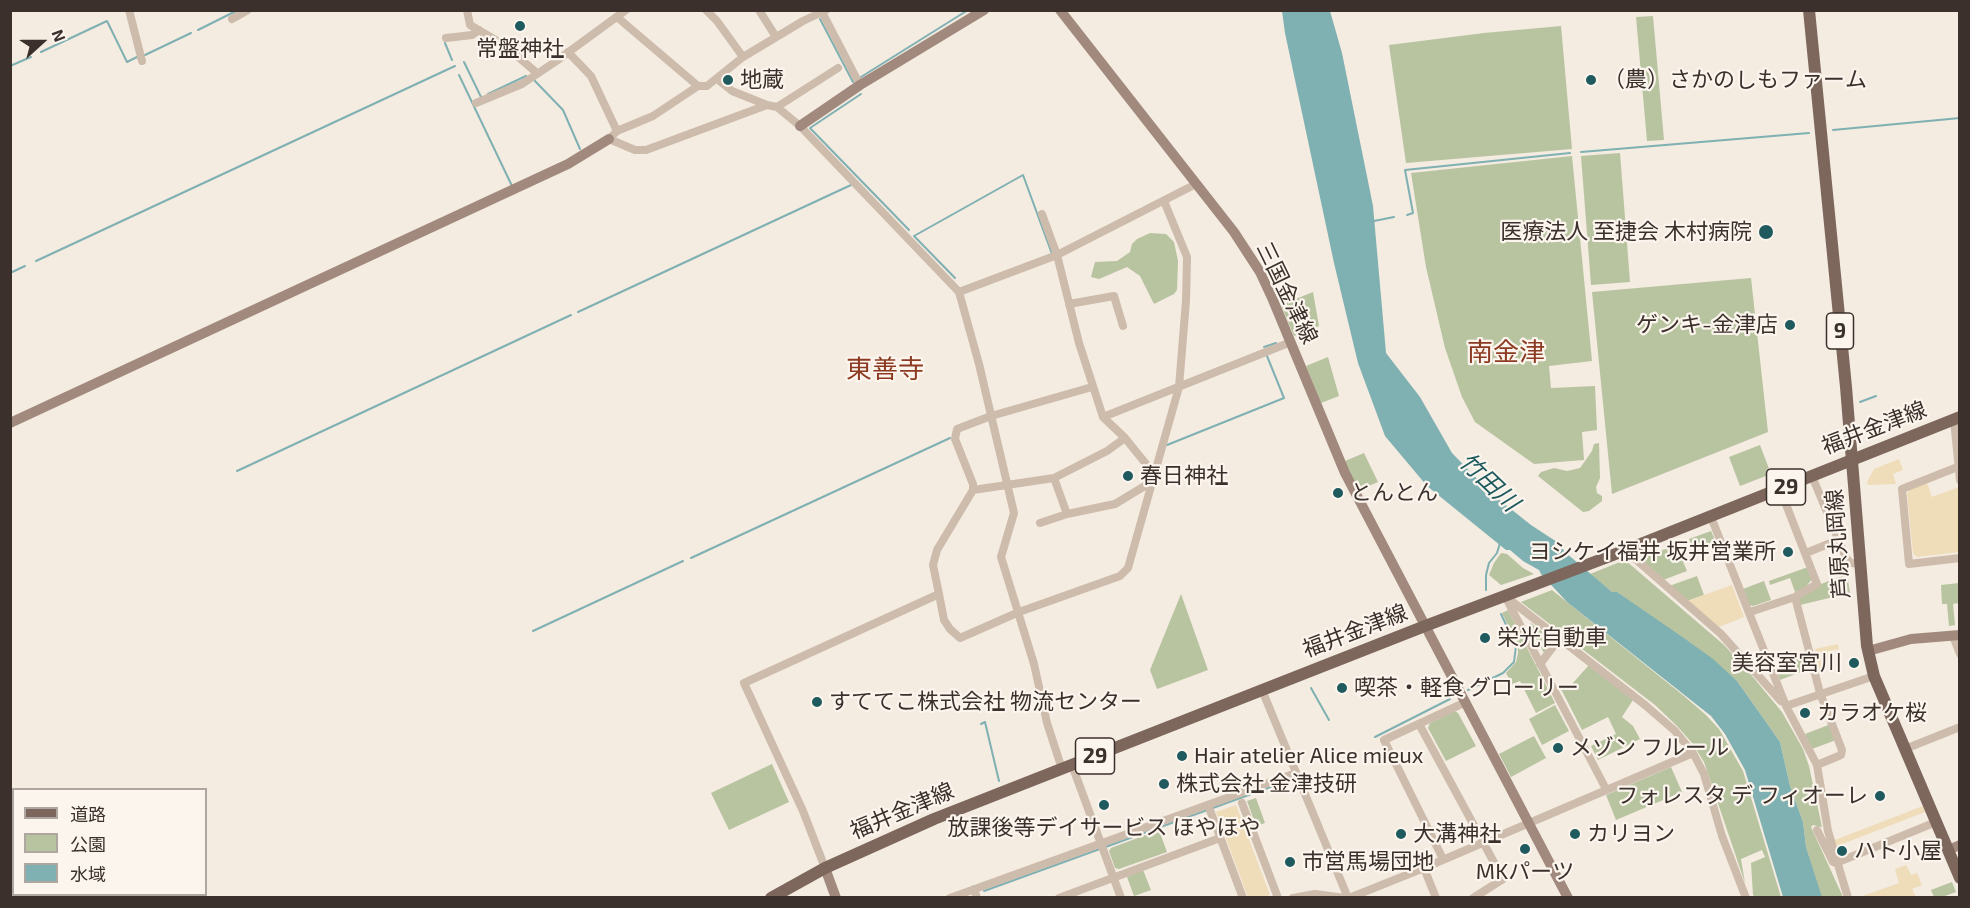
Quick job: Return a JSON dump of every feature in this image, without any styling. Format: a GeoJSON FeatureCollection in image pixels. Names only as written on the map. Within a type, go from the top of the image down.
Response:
{"type":"FeatureCollection","features":[{"type":"Feature","properties":{"kind":"main road","name":"芦原丸岡線"},"geometry":{"type":"LineString","coordinates":[[1809,10],[1868,651],[1874,676],[1936,822],[1954,848],[1959,878]]}},
{"type":"Feature","properties":{"kind":"main road","name":"福井金津線"},"geometry":{"type":"LineString","coordinates":[[771,897],[825,868],[934,819],[1957,419]]}},
{"type":"Feature","properties":{"kind":"street"},"geometry":{"type":"LineString","coordinates":[[129,10],[141,61]]}},
{"type":"Feature","properties":{"kind":"street"},"geometry":{"type":"LineString","coordinates":[[232,19],[248,10]]}},
{"type":"Feature","properties":{"kind":"street"},"geometry":{"type":"LineString","coordinates":[[467,10],[470,25],[504,45],[537,73]]}},
{"type":"Feature","properties":{"kind":"street"},"geometry":{"type":"LineString","coordinates":[[476,103],[522,84],[626,10]]}},
{"type":"Feature","properties":{"kind":"street"},"geometry":{"type":"LineString","coordinates":[[706,10],[717,21],[743,57]]}},
{"type":"Feature","properties":{"kind":"street"},"geometry":{"type":"LineString","coordinates":[[759,10],[776,37]]}},
{"type":"Feature","properties":{"kind":"street"},"geometry":{"type":"LineString","coordinates":[[800,126],[860,85],[984,10]]}},
{"type":"Feature","properties":{"kind":"street","name":"三国金津線"},"geometry":{"type":"LineString","coordinates":[[1060,10],[1234,232],[1260,272],[1345,473],[1568,897]]}},
{"type":"Feature","properties":{"kind":"street"},"geometry":{"type":"LineString","coordinates":[[10,423],[568,164],[613,135],[653,116],[698,86],[707,86],[743,57],[823,11],[860,85]]}},
{"type":"Feature","properties":{"kind":"street"},"geometry":{"type":"LineString","coordinates":[[617,17],[698,86]]}},
{"type":"Feature","properties":{"kind":"street"},"geometry":{"type":"LineString","coordinates":[[446,38],[472,35],[479,30]]}},
{"type":"Feature","properties":{"kind":"street"},"geometry":{"type":"LineString","coordinates":[[568,52],[591,76],[613,135],[635,150],[646,150],[767,105]]}},
{"type":"Feature","properties":{"kind":"street"},"geometry":{"type":"LineString","coordinates":[[777,107],[838,68]]}},
{"type":"Feature","properties":{"kind":"street"},"geometry":{"type":"LineString","coordinates":[[717,79],[732,91],[777,107],[800,126],[959,292],[1014,513],[1001,557],[1034,664],[1047,723],[1101,843],[1121,897]]}},
{"type":"Feature","properties":{"kind":"street"},"geometry":{"type":"LineString","coordinates":[[959,292],[1057,255],[1196,184]]}},
{"type":"Feature","properties":{"kind":"street"},"geometry":{"type":"LineString","coordinates":[[1092,387],[991,416],[957,429],[955,439],[973,484],[973,490],[937,550],[933,565],[944,620],[960,638],[1019,612],[1120,576],[1128,568],[1179,387],[1187,257],[1164,201]]}},
{"type":"Feature","properties":{"kind":"street"},"geometry":{"type":"LineString","coordinates":[[1042,214],[1057,255],[1092,387],[1103,417],[1125,438],[1154,478]]}},
{"type":"Feature","properties":{"kind":"street"},"geometry":{"type":"LineString","coordinates":[[1070,304],[1114,296],[1123,326]]}},
{"type":"Feature","properties":{"kind":"street"},"geometry":{"type":"LineString","coordinates":[[1103,417],[1291,342]]}},
{"type":"Feature","properties":{"kind":"street"},"geometry":{"type":"LineString","coordinates":[[1957,419],[1959,480]]}},
{"type":"Feature","properties":{"kind":"street"},"geometry":{"type":"LineString","coordinates":[[973,490],[1054,478],[1107,451],[1125,438]]}},
{"type":"Feature","properties":{"kind":"street"},"geometry":{"type":"LineString","coordinates":[[1959,466],[1902,489],[1910,564],[1959,558]]}},
{"type":"Feature","properties":{"kind":"street"},"geometry":{"type":"LineString","coordinates":[[1812,476],[1846,558],[1851,563],[1860,564]]}},
{"type":"Feature","properties":{"kind":"street"},"geometry":{"type":"LineString","coordinates":[[1054,478],[1067,514]]}},
{"type":"Feature","properties":{"kind":"street"},"geometry":{"type":"LineString","coordinates":[[1040,523],[1067,514],[1115,504],[1154,478]]}},
{"type":"Feature","properties":{"kind":"street"},"geometry":{"type":"LineString","coordinates":[[1750,612],[1794,597],[1816,584],[1780,489]]}},
{"type":"Feature","properties":{"kind":"street"},"geometry":{"type":"LineString","coordinates":[[1711,517],[1786,706],[1817,765],[1828,831],[1848,897]]}},
{"type":"Feature","properties":{"kind":"street"},"geometry":{"type":"LineString","coordinates":[[1806,553],[1839,540]]}},
{"type":"Feature","properties":{"kind":"street"},"geometry":{"type":"LineString","coordinates":[[1619,552],[1721,634],[1786,706]]}},
{"type":"Feature","properties":{"kind":"street"},"geometry":{"type":"LineString","coordinates":[[836,897],[803,811],[744,683],[939,594]]}},
{"type":"Feature","properties":{"kind":"street"},"geometry":{"type":"LineString","coordinates":[[1507,595],[1559,639],[1645,705],[1675,731],[1693,753],[1704,774],[1722,836],[1746,897]]}},
{"type":"Feature","properties":{"kind":"street"},"geometry":{"type":"LineString","coordinates":[[1507,595],[1540,664],[1606,789]]}},
{"type":"Feature","properties":{"kind":"street"},"geometry":{"type":"LineString","coordinates":[[1794,597],[1820,693],[1842,750],[1841,756],[1817,765]]}},
{"type":"Feature","properties":{"kind":"street"},"geometry":{"type":"LineString","coordinates":[[1868,651],[1911,639],[1956,636],[1959,654]]}},
{"type":"Feature","properties":{"kind":"street"},"geometry":{"type":"LineString","coordinates":[[1540,664],[1559,639]]}},
{"type":"Feature","properties":{"kind":"street"},"geometry":{"type":"LineString","coordinates":[[1786,706],[1874,676]]}},
{"type":"Feature","properties":{"kind":"street"},"geometry":{"type":"LineString","coordinates":[[1262,690],[1348,897]]}},
{"type":"Feature","properties":{"kind":"street"},"geometry":{"type":"LineString","coordinates":[[1443,859],[1384,740],[1466,702]]}},
{"type":"Feature","properties":{"kind":"street"},"geometry":{"type":"LineString","coordinates":[[1419,724],[1503,879],[1473,897]]}},
{"type":"Feature","properties":{"kind":"street"},"geometry":{"type":"LineString","coordinates":[[1905,748],[1959,727]]}},
{"type":"Feature","properties":{"kind":"street"},"geometry":{"type":"LineString","coordinates":[[1293,897],[1315,894],[1348,897],[1424,868],[1693,753]]}},
{"type":"Feature","properties":{"kind":"street"},"geometry":{"type":"LineString","coordinates":[[950,897],[976,893],[1101,843],[1296,773]]}},
{"type":"Feature","properties":{"kind":"street"},"geometry":{"type":"LineString","coordinates":[[1242,803],[1278,897]]}},
{"type":"Feature","properties":{"kind":"street"},"geometry":{"type":"LineString","coordinates":[[1208,805],[1243,897]]}},
{"type":"Feature","properties":{"kind":"street"},"geometry":{"type":"LineString","coordinates":[[1836,863],[1936,822]]}},
{"type":"Feature","properties":{"kind":"street"},"geometry":{"type":"LineString","coordinates":[[1817,830],[1833,862],[1836,863]]}},
{"type":"Feature","properties":{"kind":"street"},"geometry":{"type":"LineString","coordinates":[[1059,897],[1220,838]]}},
{"type":"Feature","properties":{"kind":"street"},"geometry":{"type":"LineString","coordinates":[[1424,868],[1436,897]]}},
{"type":"Feature","properties":{"kind":"green space"},"geometry":{"type":"Polygon","coordinates":[[[1653,16],[1664,140],[1647,141],[1636,17],[1653,16]]]}},
{"type":"Feature","properties":{"kind":"green space"},"geometry":{"type":"Polygon","coordinates":[[[1561,26],[1572,149],[1406,163],[1389,45],[1561,26]]]}},
{"type":"Feature","properties":{"kind":"green space"},"geometry":{"type":"Polygon","coordinates":[[[1620,153],[1630,282],[1591,285],[1581,156],[1620,153]]]}},
{"type":"Feature","properties":{"kind":"green space"},"geometry":{"type":"Polygon","coordinates":[[[1572,156],[1592,361],[1549,366],[1551,388],[1595,386],[1597,430],[1582,432],[1584,460],[1534,464],[1475,422],[1462,397],[1445,348],[1426,267],[1411,173],[1572,156]]]}},
{"type":"Feature","properties":{"kind":"green space"},"geometry":{"type":"Polygon","coordinates":[[[1150,233],[1166,234],[1174,242],[1178,261],[1177,290],[1174,294],[1154,304],[1140,276],[1127,267],[1099,279],[1091,277],[1095,262],[1117,261],[1130,252],[1132,244],[1137,239],[1150,233]]]}},
{"type":"Feature","properties":{"kind":"green space"},"geometry":{"type":"Polygon","coordinates":[[[1751,278],[1768,432],[1612,494],[1592,292],[1751,278]]]}},
{"type":"Feature","properties":{"kind":"green space"},"geometry":{"type":"Polygon","coordinates":[[[1313,292],[1319,326],[1294,336],[1281,305],[1313,292]]]}},
{"type":"Feature","properties":{"kind":"green space"},"geometry":{"type":"Polygon","coordinates":[[[1328,357],[1339,396],[1321,403],[1306,366],[1328,357]]]}},
{"type":"Feature","properties":{"kind":"green space"},"geometry":{"type":"Polygon","coordinates":[[[1599,443],[1600,478],[1596,487],[1597,493],[1602,496],[1602,501],[1589,511],[1583,512],[1538,476],[1541,472],[1554,468],[1567,471],[1580,468],[1594,444],[1599,443]]]}},
{"type":"Feature","properties":{"kind":"green space"},"geometry":{"type":"Polygon","coordinates":[[[1760,445],[1771,474],[1740,486],[1729,457],[1760,445]]]}},
{"type":"Feature","properties":{"kind":"green space"},"geometry":{"type":"Polygon","coordinates":[[[1364,453],[1378,482],[1357,491],[1345,461],[1364,453]]]}},
{"type":"Feature","properties":{"kind":"green space"},"geometry":{"type":"Polygon","coordinates":[[[1711,531],[1716,542],[1694,551],[1689,539],[1711,531]]]}},
{"type":"Feature","properties":{"kind":"green space"},"geometry":{"type":"Polygon","coordinates":[[[1676,545],[1687,571],[1663,580],[1639,559],[1676,545]]]}},
{"type":"Feature","properties":{"kind":"green space"},"geometry":{"type":"Polygon","coordinates":[[[1501,553],[1507,554],[1534,574],[1501,585],[1489,575],[1501,553]]]}},
{"type":"Feature","properties":{"kind":"green space"},"geometry":{"type":"Polygon","coordinates":[[[1625,560],[1724,645],[1782,712],[1803,749],[1809,766],[1822,827],[1813,825],[1811,827],[1843,897],[1821,896],[1806,847],[1803,822],[1790,786],[1780,742],[1737,681],[1590,574],[1625,560]]]}},
{"type":"Feature","properties":{"kind":"green space"},"geometry":{"type":"Polygon","coordinates":[[[1808,567],[1812,579],[1805,588],[1795,592],[1790,578],[1770,585],[1769,581],[1808,567]]]}},
{"type":"Feature","properties":{"kind":"green space"},"geometry":{"type":"Polygon","coordinates":[[[1847,574],[1850,593],[1800,605],[1799,598],[1821,584],[1847,574]]]}},
{"type":"Feature","properties":{"kind":"green space"},"geometry":{"type":"Polygon","coordinates":[[[1697,576],[1704,595],[1687,601],[1669,586],[1697,576]]]}},
{"type":"Feature","properties":{"kind":"green space"},"geometry":{"type":"Polygon","coordinates":[[[1764,581],[1771,600],[1753,606],[1749,605],[1743,589],[1764,581]]]}},
{"type":"Feature","properties":{"kind":"green space"},"geometry":{"type":"Polygon","coordinates":[[[1959,583],[1959,603],[1953,604],[1955,625],[1949,626],[1947,604],[1942,604],[1941,585],[1959,583]]]}},
{"type":"Feature","properties":{"kind":"green space"},"geometry":{"type":"Polygon","coordinates":[[[1552,590],[1684,696],[1719,729],[1743,771],[1781,897],[1755,897],[1753,895],[1751,863],[1765,857],[1762,850],[1741,859],[1745,883],[1704,762],[1693,744],[1655,705],[1521,602],[1552,590]]]}},
{"type":"Feature","properties":{"kind":"green space"},"geometry":{"type":"Polygon","coordinates":[[[1181,594],[1208,670],[1157,689],[1150,670],[1181,594]]]}},
{"type":"Feature","properties":{"kind":"green space"},"geometry":{"type":"Polygon","coordinates":[[[1508,610],[1555,703],[1536,713],[1520,681],[1512,684],[1506,673],[1516,662],[1518,653],[1518,646],[1502,613],[1508,610]]]}},
{"type":"Feature","properties":{"kind":"green space"},"geometry":{"type":"Polygon","coordinates":[[[1531,623],[1553,640],[1544,653],[1529,626],[1531,623]]]}},
{"type":"Feature","properties":{"kind":"green space"},"geometry":{"type":"Polygon","coordinates":[[[1804,655],[1809,669],[1780,680],[1775,666],[1804,655]]]}},
{"type":"Feature","properties":{"kind":"green space"},"geometry":{"type":"Polygon","coordinates":[[[1589,665],[1633,700],[1622,717],[1633,726],[1640,739],[1598,760],[1591,746],[1616,734],[1608,717],[1582,730],[1560,687],[1572,684],[1589,665]]]}},
{"type":"Feature","properties":{"kind":"green space"},"geometry":{"type":"Polygon","coordinates":[[[1555,705],[1569,731],[1542,745],[1529,719],[1555,705]]]}},
{"type":"Feature","properties":{"kind":"green space"},"geometry":{"type":"Polygon","coordinates":[[[1455,711],[1476,746],[1446,761],[1428,728],[1430,723],[1455,711]]]}},
{"type":"Feature","properties":{"kind":"green space"},"geometry":{"type":"Polygon","coordinates":[[[1831,724],[1836,740],[1812,749],[1805,734],[1831,724]]]}},
{"type":"Feature","properties":{"kind":"green space"},"geometry":{"type":"Polygon","coordinates":[[[1534,736],[1546,758],[1511,777],[1499,754],[1534,736]]]}},
{"type":"Feature","properties":{"kind":"green space"},"geometry":{"type":"Polygon","coordinates":[[[772,764],[789,802],[729,830],[711,793],[772,764]]]}},
{"type":"Feature","properties":{"kind":"green space"},"geometry":{"type":"Polygon","coordinates":[[[1671,767],[1682,792],[1616,820],[1606,795],[1671,767]]]}},
{"type":"Feature","properties":{"kind":"green space"},"geometry":{"type":"Polygon","coordinates":[[[1256,798],[1265,823],[1256,826],[1247,801],[1256,798]]]}},
{"type":"Feature","properties":{"kind":"green space"},"geometry":{"type":"Polygon","coordinates":[[[1159,830],[1167,852],[1119,869],[1115,868],[1109,851],[1111,848],[1159,830]]]}},
{"type":"Feature","properties":{"kind":"green space"},"geometry":{"type":"Polygon","coordinates":[[[1143,870],[1151,890],[1134,896],[1127,877],[1143,870]]]}},
{"type":"Feature","properties":{"kind":"green space"},"geometry":{"type":"Polygon","coordinates":[[[1952,882],[1956,892],[1934,897],[1931,890],[1952,882]]]}},
{"type":"Feature","properties":{"kind":"sand"},"geometry":{"type":"Polygon","coordinates":[[[1899,459],[1903,470],[1893,474],[1896,484],[1868,485],[1867,482],[1874,469],[1899,459]]]}},
{"type":"Feature","properties":{"kind":"sand"},"geometry":{"type":"Polygon","coordinates":[[[1927,483],[1932,497],[1959,487],[1959,552],[1917,557],[1913,553],[1907,494],[1910,489],[1927,483]]]}},
{"type":"Feature","properties":{"kind":"sand"},"geometry":{"type":"Polygon","coordinates":[[[1732,585],[1744,617],[1719,627],[1687,601],[1732,585]]]}},
{"type":"Feature","properties":{"kind":"sand"},"geometry":{"type":"Polygon","coordinates":[[[1838,644],[1839,649],[1828,651],[1830,659],[1821,661],[1822,670],[1818,670],[1815,649],[1838,644]]]}},
{"type":"Feature","properties":{"kind":"sand"},"geometry":{"type":"Polygon","coordinates":[[[1236,805],[1270,895],[1248,897],[1216,812],[1236,805]]]}},
{"type":"Feature","properties":{"kind":"sand"},"geometry":{"type":"Polygon","coordinates":[[[1923,806],[1925,812],[1837,846],[1835,840],[1923,806]]]}},
{"type":"Feature","properties":{"kind":"sand"},"geometry":{"type":"Polygon","coordinates":[[[1906,865],[1911,875],[1917,873],[1922,885],[1912,889],[1916,897],[1860,897],[1899,883],[1895,869],[1906,865]]]}},
{"type":"Feature","properties":{"kind":"water"},"geometry":{"type":"Polygon","coordinates":[[[1282,11],[1330,11],[1342,53],[1373,206],[1386,353],[1420,397],[1452,453],[1492,494],[1557,542],[1566,553],[1612,592],[1617,592],[1688,641],[1713,659],[1737,681],[1780,742],[1790,786],[1803,822],[1806,847],[1822,897],[1783,897],[1745,770],[1725,734],[1711,716],[1567,602],[1539,570],[1510,550],[1506,550],[1427,486],[1385,436],[1358,363],[1334,263],[1282,11]]]}},
{"type":"Feature","properties":{"kind":"waterway"},"geometry":{"type":"LineString","coordinates":[[198,30],[238,10]]}},
{"type":"Feature","properties":{"kind":"waterway"},"geometry":{"type":"LineString","coordinates":[[820,19],[853,82],[968,10]]}},
{"type":"Feature","properties":{"kind":"waterway"},"geometry":{"type":"LineString","coordinates":[[41,52],[107,21],[127,62],[137,57]]}},
{"type":"Feature","properties":{"kind":"waterway"},"geometry":{"type":"LineString","coordinates":[[145,55],[191,33]]}},
{"type":"Feature","properties":{"kind":"waterway"},"geometry":{"type":"LineString","coordinates":[[445,43],[452,60]]}},
{"type":"Feature","properties":{"kind":"waterway"},"geometry":{"type":"LineString","coordinates":[[10,66],[31,57]]}},
{"type":"Feature","properties":{"kind":"waterway"},"geometry":{"type":"LineString","coordinates":[[464,62],[483,97]]}},
{"type":"Feature","properties":{"kind":"waterway"},"geometry":{"type":"LineString","coordinates":[[36,261],[455,66]]}},
{"type":"Feature","properties":{"kind":"waterway"},"geometry":{"type":"LineString","coordinates":[[459,75],[512,186]]}},
{"type":"Feature","properties":{"kind":"waterway"},"geometry":{"type":"LineString","coordinates":[[488,94],[526,76],[529,78]]}},
{"type":"Feature","properties":{"kind":"waterway"},"geometry":{"type":"LineString","coordinates":[[534,80],[563,110],[580,149]]}},
{"type":"Feature","properties":{"kind":"waterway"},"geometry":{"type":"LineString","coordinates":[[861,94],[810,128],[909,230]]}},
{"type":"Feature","properties":{"kind":"waterway"},"geometry":{"type":"LineString","coordinates":[[1833,130],[1960,118]]}},
{"type":"Feature","properties":{"kind":"waterway"},"geometry":{"type":"LineString","coordinates":[[1581,152],[1809,133]]}},
{"type":"Feature","properties":{"kind":"waterway"},"geometry":{"type":"LineString","coordinates":[[1407,215],[1413,213],[1405,170],[1570,153]]}},
{"type":"Feature","properties":{"kind":"waterway"},"geometry":{"type":"LineString","coordinates":[[955,278],[914,236],[1023,175],[1052,254]]}},
{"type":"Feature","properties":{"kind":"waterway"},"geometry":{"type":"LineString","coordinates":[[578,312],[851,185]]}},
{"type":"Feature","properties":{"kind":"waterway"},"geometry":{"type":"LineString","coordinates":[[1374,221],[1394,217]]}},
{"type":"Feature","properties":{"kind":"waterway"},"geometry":{"type":"LineString","coordinates":[[10,273],[25,266]]}},
{"type":"Feature","properties":{"kind":"waterway"},"geometry":{"type":"LineString","coordinates":[[237,471],[571,315]]}},
{"type":"Feature","properties":{"kind":"waterway"},"geometry":{"type":"LineString","coordinates":[[1264,347],[1276,343]]}},
{"type":"Feature","properties":{"kind":"waterway"},"geometry":{"type":"LineString","coordinates":[[1167,445],[1284,398],[1267,356]]}},
{"type":"Feature","properties":{"kind":"waterway"},"geometry":{"type":"LineString","coordinates":[[1860,402],[1876,396]]}},
{"type":"Feature","properties":{"kind":"waterway"},"geometry":{"type":"LineString","coordinates":[[691,558],[950,438]]}},
{"type":"Feature","properties":{"kind":"waterway"},"geometry":{"type":"LineString","coordinates":[[1486,590],[1489,563],[1497,553],[1500,543]]}},
{"type":"Feature","properties":{"kind":"waterway"},"geometry":{"type":"LineString","coordinates":[[533,631],[683,561]]}},
{"type":"Feature","properties":{"kind":"waterway"},"geometry":{"type":"LineString","coordinates":[[1468,690],[1503,673],[1514,662],[1516,646],[1501,614]]}},
{"type":"Feature","properties":{"kind":"waterway"},"geometry":{"type":"LineString","coordinates":[[1311,688],[1329,720]]}},
{"type":"Feature","properties":{"kind":"waterway"},"geometry":{"type":"LineString","coordinates":[[1375,737],[1450,699]]}},
{"type":"Feature","properties":{"kind":"waterway"},"geometry":{"type":"LineString","coordinates":[[981,724],[985,722],[999,781]]}},
{"type":"Feature","properties":{"kind":"waterway"},"geometry":{"type":"LineString","coordinates":[[984,891],[1290,780]]}},
{"type":"Feature","properties":{"kind":"place","name":"常盤神社"},"geometry":{"type":"Point","coordinates":[520,26]}},
{"type":"Feature","properties":{"kind":"place","name":"地蔵"},"geometry":{"type":"Point","coordinates":[728,80]}},
{"type":"Feature","properties":{"kind":"place","name":"（農）さかのしもファーム"},"geometry":{"type":"Point","coordinates":[1591,80]}},
{"type":"Feature","properties":{"kind":"place","name":"医療法人 至捷会 木村病院"},"geometry":{"type":"Point","coordinates":[1766,232]}},
{"type":"Feature","properties":{"kind":"place","name":"ゲンキ-金津店"},"geometry":{"type":"Point","coordinates":[1790,325]}},
{"type":"Feature","properties":{"kind":"place","name":"春日神社"},"geometry":{"type":"Point","coordinates":[1128,476]}},
{"type":"Feature","properties":{"kind":"place","name":"とんとん"},"geometry":{"type":"Point","coordinates":[1338,493]}},
{"type":"Feature","properties":{"kind":"place","name":"ヨシケイ福井 坂井営業所"},"geometry":{"type":"Point","coordinates":[1788,552]}},
{"type":"Feature","properties":{"kind":"place","name":"栄光自動車"},"geometry":{"type":"Point","coordinates":[1485,638]}},
{"type":"Feature","properties":{"kind":"place","name":"美容室宮川"},"geometry":{"type":"Point","coordinates":[1854,663]}},
{"type":"Feature","properties":{"kind":"place","name":"喫茶・軽食 グローリー"},"geometry":{"type":"Point","coordinates":[1342,688]}},
{"type":"Feature","properties":{"kind":"place","name":"すててこ株式会社 物流センター"},"geometry":{"type":"Point","coordinates":[817,702]}},
{"type":"Feature","properties":{"kind":"place","name":"カラオケ桜"},"geometry":{"type":"Point","coordinates":[1805,713]}},
{"type":"Feature","properties":{"kind":"place","name":"メゾン フルール"},"geometry":{"type":"Point","coordinates":[1558,748]}},
{"type":"Feature","properties":{"kind":"place","name":"Hair atelier Alice mieux"},"geometry":{"type":"Point","coordinates":[1182,756]}},
{"type":"Feature","properties":{"kind":"place","name":"株式会社 金津技研"},"geometry":{"type":"Point","coordinates":[1164,784]}},
{"type":"Feature","properties":{"kind":"place","name":"フォレスタ デ フィオーレ"},"geometry":{"type":"Point","coordinates":[1880,796]}},
{"type":"Feature","properties":{"kind":"place","name":"放課後等デイサービス ほやほや"},"geometry":{"type":"Point","coordinates":[1104,805]}},
{"type":"Feature","properties":{"kind":"place","name":"大溝神社"},"geometry":{"type":"Point","coordinates":[1401,834]}},
{"type":"Feature","properties":{"kind":"place","name":"カリヨン"},"geometry":{"type":"Point","coordinates":[1575,834]}},
{"type":"Feature","properties":{"kind":"place","name":"MKパーツ"},"geometry":{"type":"Point","coordinates":[1525,849]}},
{"type":"Feature","properties":{"kind":"place","name":"ハト小屋"},"geometry":{"type":"Point","coordinates":[1842,851]}},
{"type":"Feature","properties":{"kind":"place","name":"市営馬場団地"},"geometry":{"type":"Point","coordinates":[1290,862]}},
{"type":"Feature","properties":{"kind":"district","name":"南金津"},"geometry":{"type":"Point","coordinates":[1506,352]}},
{"type":"Feature","properties":{"kind":"district","name":"東善寺"},"geometry":{"type":"Point","coordinates":[885,369]}},
{"type":"Feature","properties":{"kind":"water label","name":"竹田川"},"geometry":{"type":"Point","coordinates":[1489,482]}}]}
